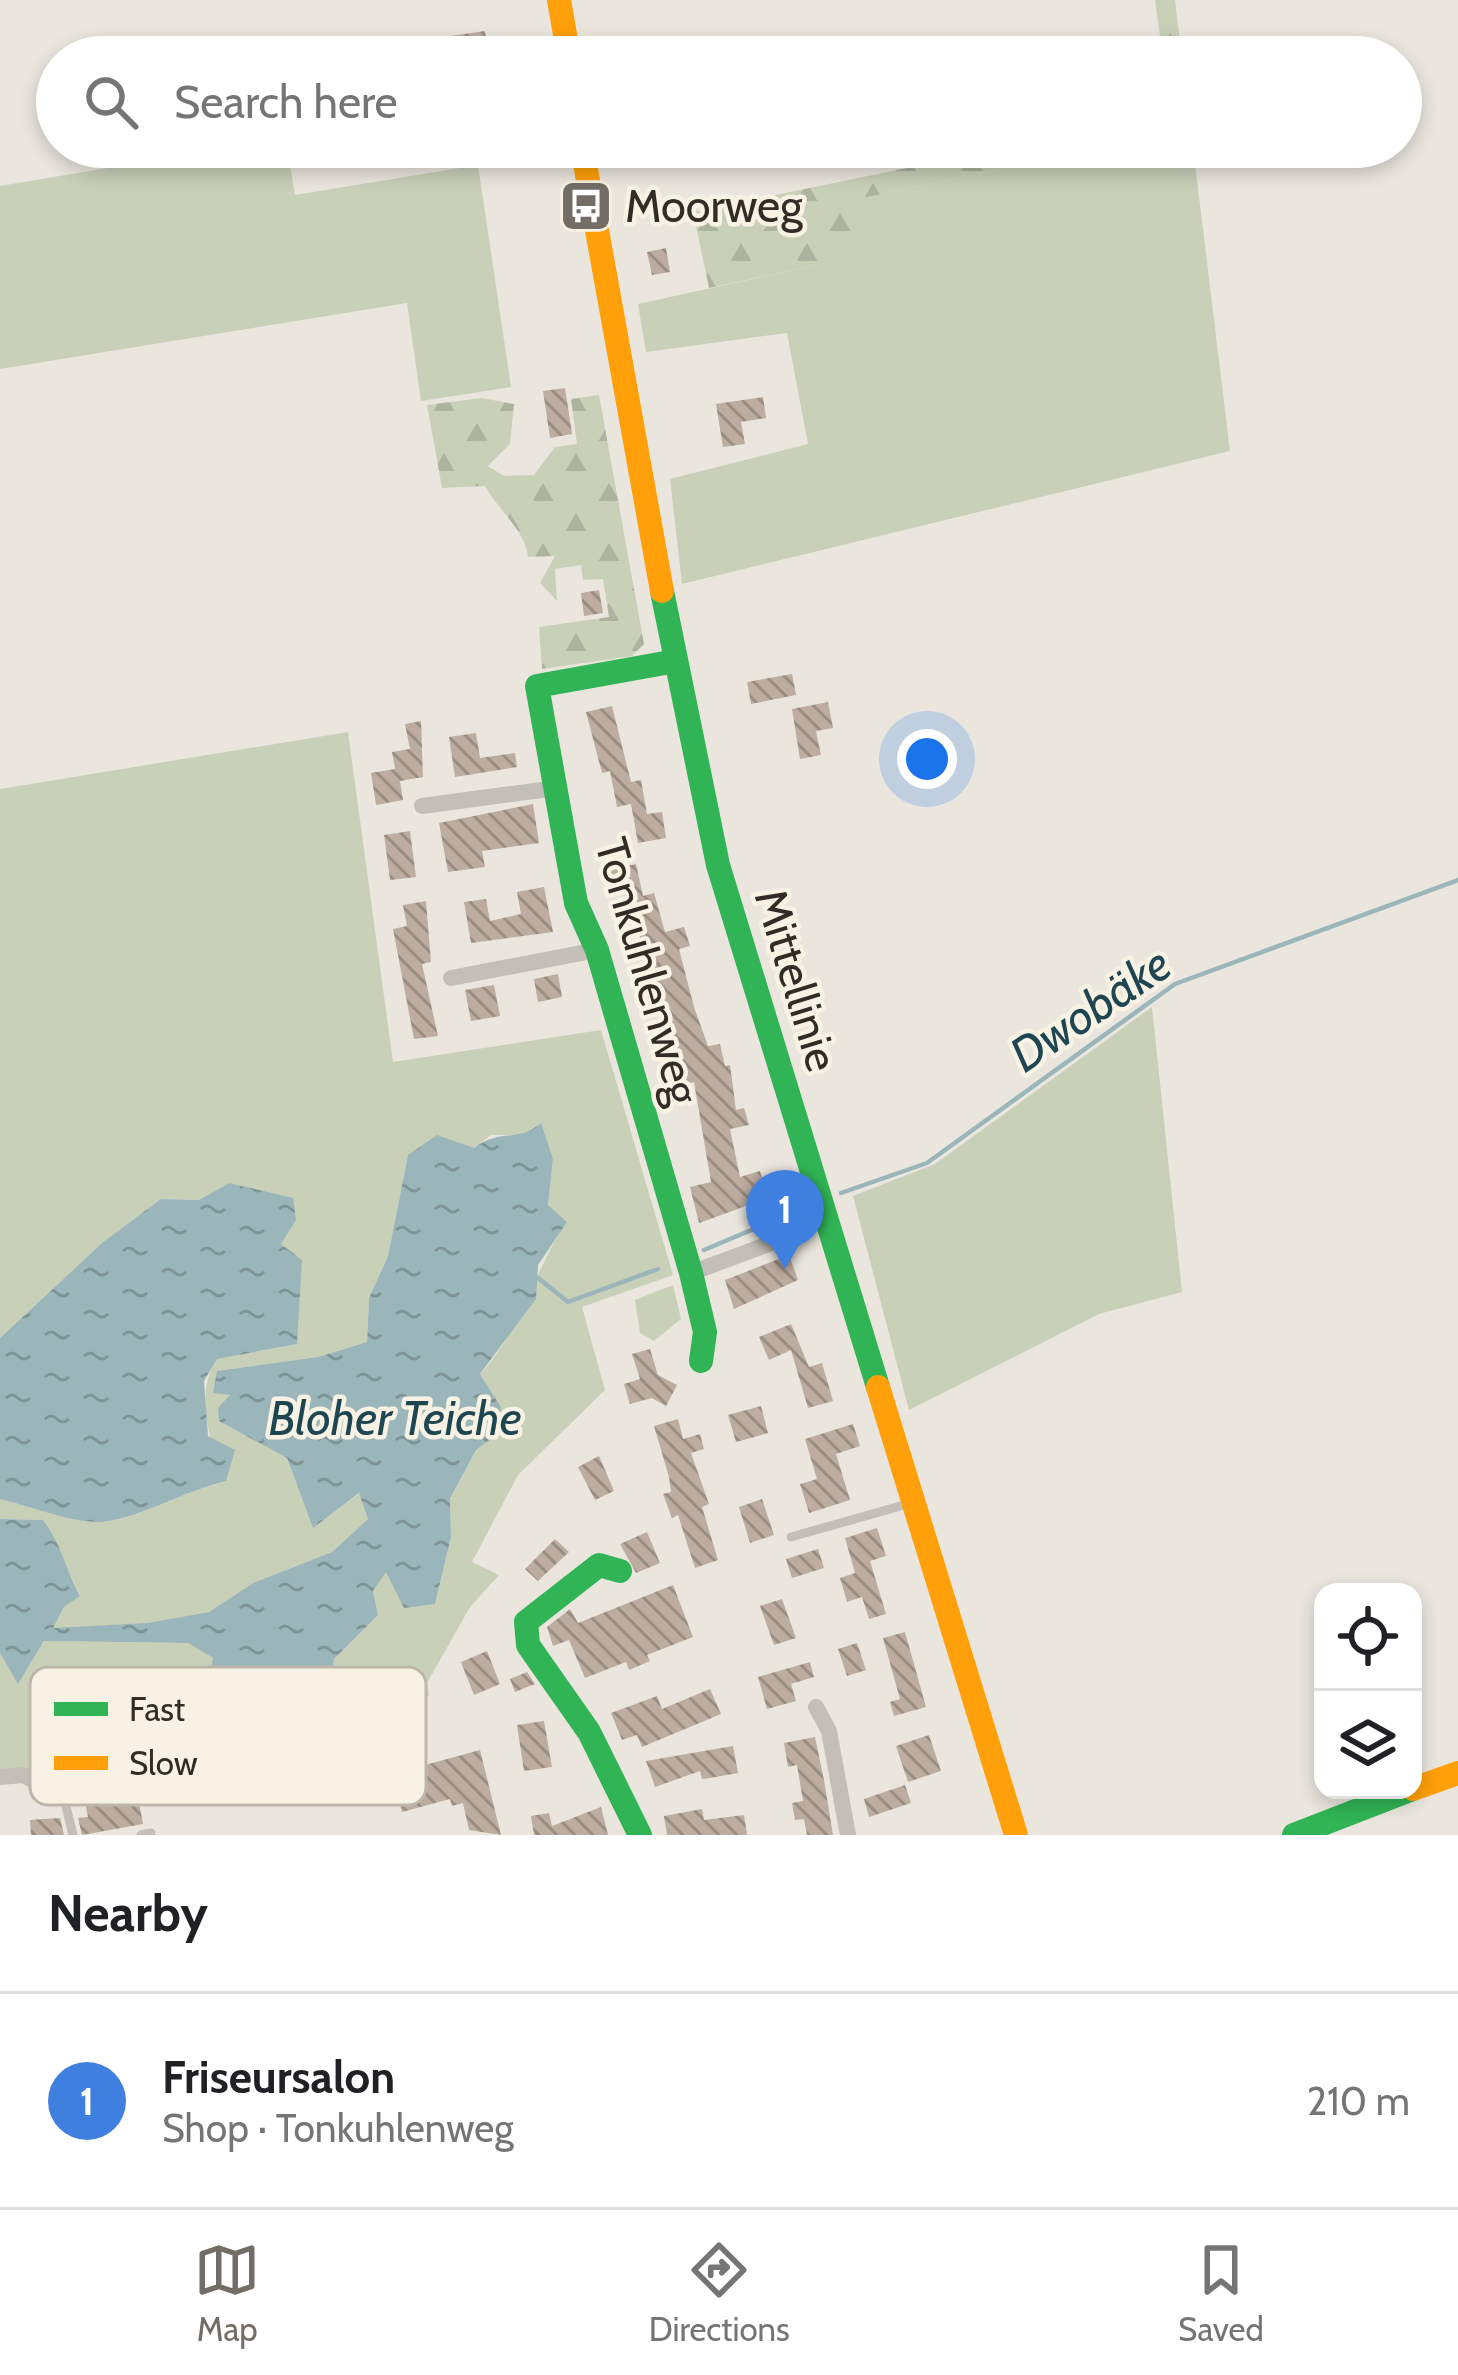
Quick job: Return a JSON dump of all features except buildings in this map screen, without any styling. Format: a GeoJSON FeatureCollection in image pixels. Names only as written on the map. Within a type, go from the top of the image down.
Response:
{"type":"FeatureCollection","features":[{"type":"Feature","properties":{"kind":"street"},"geometry":{"type":"LineString","coordinates":[[559,0],[565,36]]}},
{"type":"Feature","properties":{"kind":"street","name":"Mittellinie"},"geometry":{"type":"LineString","coordinates":[[587,168],[676,662],[718,865],[1017,1829]]}},
{"type":"Feature","properties":{"kind":"street","name":"Tonkuhlenweg"},"geometry":{"type":"LineString","coordinates":[[676,662],[537,686],[577,903],[597,950],[691,1274],[705,1332],[701,1361]]}},
{"type":"Feature","properties":{"kind":"street"},"geometry":{"type":"LineString","coordinates":[[422,806],[556,788]]}},
{"type":"Feature","properties":{"kind":"street"},"geometry":{"type":"LineString","coordinates":[[451,979],[597,950]]}},
{"type":"Feature","properties":{"kind":"street"},"geometry":{"type":"LineString","coordinates":[[691,1274],[782,1239]]}},
{"type":"Feature","properties":{"kind":"street"},"geometry":{"type":"LineString","coordinates":[[620,1571],[599,1565],[526,1622],[526,1633],[528,1645],[589,1732],[640,1835]]}},
{"type":"Feature","properties":{"kind":"street"},"geometry":{"type":"LineString","coordinates":[[815,1707],[829,1731],[848,1835]]}},
{"type":"Feature","properties":{"kind":"street"},"geometry":{"type":"LineString","coordinates":[[1422,1786],[1458,1773]]}},
{"type":"Feature","properties":{"kind":"street"},"geometry":{"type":"LineString","coordinates":[[0,1777],[30,1778]]}},
{"type":"Feature","properties":{"kind":"street"},"geometry":{"type":"LineString","coordinates":[[1294,1835],[1388,1799]]}},
{"type":"Feature","properties":{"kind":"lane"},"geometry":{"type":"LineString","coordinates":[[791,1537],[916,1501]]}},
{"type":"Feature","properties":{"kind":"lane"},"geometry":{"type":"LineString","coordinates":[[66,1805],[73,1835]]}},
{"type":"Feature","properties":{"kind":"green space"},"geometry":{"type":"Polygon","coordinates":[[[1155,0],[1175,0],[1179,36],[1160,36],[1155,0]]]}},
{"type":"Feature","properties":{"kind":"green space"},"geometry":{"type":"Polygon","coordinates":[[[108,168],[290,168],[295,195],[478,168],[511,387],[421,401],[407,303],[0,369],[0,186],[108,168]]]}},
{"type":"Feature","properties":{"kind":"green space"},"geometry":{"type":"Polygon","coordinates":[[[907,168],[1006,168],[858,199],[859,256],[709,288],[693,212],[907,168]]]}},
{"type":"Feature","properties":{"kind":"green space"},"geometry":{"type":"Polygon","coordinates":[[[1005,168],[1196,168],[1230,451],[682,584],[670,479],[808,444],[787,333],[646,352],[638,304],[858,256],[857,199],[1005,168]]]}},
{"type":"Feature","properties":{"kind":"green space"},"geometry":{"type":"Polygon","coordinates":[[[599,395],[644,644],[632,656],[542,669],[539,627],[609,617],[603,579],[583,580],[581,565],[555,569],[557,601],[540,583],[555,556],[528,557],[517,529],[485,486],[442,488],[427,405],[482,398],[514,404],[510,444],[488,466],[504,476],[534,475],[555,447],[577,444],[571,399],[599,395]]]}},
{"type":"Feature","properties":{"kind":"green space"},"geometry":{"type":"Polygon","coordinates":[[[348,732],[393,1062],[601,1030],[673,1275],[582,1307],[605,1390],[518,1475],[472,1562],[499,1575],[470,1607],[427,1683],[426,1699],[426,1667],[333,1667],[334,1659],[378,1615],[373,1591],[386,1571],[435,1604],[451,1537],[450,1500],[476,1450],[499,1433],[501,1407],[480,1374],[506,1339],[566,1222],[548,1205],[553,1159],[527,1135],[491,1135],[474,1148],[408,1155],[388,1256],[369,1298],[367,1342],[318,1357],[217,1371],[231,1394],[219,1421],[287,1458],[313,1527],[360,1493],[368,1519],[332,1552],[253,1583],[209,1612],[148,1623],[51,1629],[64,1607],[80,1595],[43,1520],[0,1519],[0,1499],[76,1520],[101,1522],[226,1481],[205,1405],[216,1359],[297,1344],[281,1244],[229,1183],[199,1200],[161,1199],[103,1242],[0,1338],[0,789],[348,732]]]}},
{"type":"Feature","properties":{"kind":"green space"},"geometry":{"type":"Polygon","coordinates":[[[1152,1007],[1182,1292],[1099,1314],[909,1410],[853,1196],[935,1164],[1152,1007]]]}},
{"type":"Feature","properties":{"kind":"green space"},"geometry":{"type":"Polygon","coordinates":[[[673,1285],[681,1319],[654,1341],[640,1333],[635,1300],[673,1285]]]}},
{"type":"Feature","properties":{"kind":"green space"},"geometry":{"type":"Polygon","coordinates":[[[44,1641],[189,1643],[213,1658],[210,1667],[30,1667],[30,1772],[0,1777],[0,1653],[18,1683],[44,1641]]]}},
{"type":"Feature","properties":{"kind":"water","name":"Bloher Teiche"},"geometry":{"type":"Polygon","coordinates":[[[541,1123],[553,1159],[548,1205],[567,1222],[538,1265],[536,1299],[480,1374],[501,1407],[499,1433],[476,1450],[450,1499],[451,1537],[435,1604],[404,1608],[386,1572],[373,1591],[378,1615],[334,1659],[333,1667],[211,1667],[213,1658],[188,1643],[44,1641],[18,1684],[0,1653],[0,1519],[43,1520],[54,1538],[80,1596],[64,1607],[53,1628],[147,1623],[209,1612],[253,1583],[332,1552],[368,1519],[359,1493],[313,1528],[287,1458],[219,1421],[218,1408],[230,1395],[213,1393],[217,1371],[318,1357],[367,1342],[369,1298],[388,1256],[408,1155],[437,1135],[474,1148],[492,1138],[541,1123]]]}},
{"type":"Feature","properties":{"kind":"water","name":"Bloher Teiche"},"geometry":{"type":"Polygon","coordinates":[[[229,1183],[293,1198],[296,1220],[281,1244],[302,1260],[297,1344],[217,1359],[204,1381],[208,1436],[235,1450],[226,1481],[101,1522],[0,1499],[0,1338],[103,1242],[161,1199],[199,1200],[229,1183]]]}},
{"type":"Feature","properties":{"kind":"waterway","name":"Dwobäke"},"geometry":{"type":"LineString","coordinates":[[841,1193],[927,1163],[1175,984],[1458,880]]}},
{"type":"Feature","properties":{"kind":"waterway","name":"Dwobäke"},"geometry":{"type":"LineString","coordinates":[[704,1250],[794,1212]]}},
{"type":"Feature","properties":{"kind":"waterway","name":"Dwobäke"},"geometry":{"type":"LineString","coordinates":[[537,1277],[568,1302],[658,1269]]}},
{"type":"Feature","properties":{"kind":"traffic: fast"},"geometry":{"type":"LineString","coordinates":[[662,591],[718,865],[878,1387]]}},
{"type":"Feature","properties":{"kind":"traffic: fast"},"geometry":{"type":"LineString","coordinates":[[676,661],[537,686],[576,903],[597,950],[691,1273],[705,1332],[701,1361]]}},
{"type":"Feature","properties":{"kind":"traffic: fast"},"geometry":{"type":"LineString","coordinates":[[620,1571],[599,1565],[526,1622],[528,1645],[589,1732],[640,1835]]}},
{"type":"Feature","properties":{"kind":"traffic: fast"},"geometry":{"type":"LineString","coordinates":[[1294,1835],[1387,1799]]}},
{"type":"Feature","properties":{"kind":"traffic: slow"},"geometry":{"type":"LineString","coordinates":[[559,0],[565,36]]}},
{"type":"Feature","properties":{"kind":"traffic: slow"},"geometry":{"type":"LineString","coordinates":[[586,168],[662,591]]}},
{"type":"Feature","properties":{"kind":"traffic: slow"},"geometry":{"type":"LineString","coordinates":[[878,1387],[1016,1835]]}},
{"type":"Feature","properties":{"kind":"traffic: slow"},"geometry":{"type":"LineString","coordinates":[[1422,1786],[1458,1773]]}},
{"type":"Feature","properties":{"kind":"place","name":"Moorweg"},"geometry":{"type":"Point","coordinates":[586,206]}},
{"type":"Feature","properties":{"kind":"place","name":"Friseursalon"},"geometry":{"type":"Point","coordinates":[785,1269]}}]}
